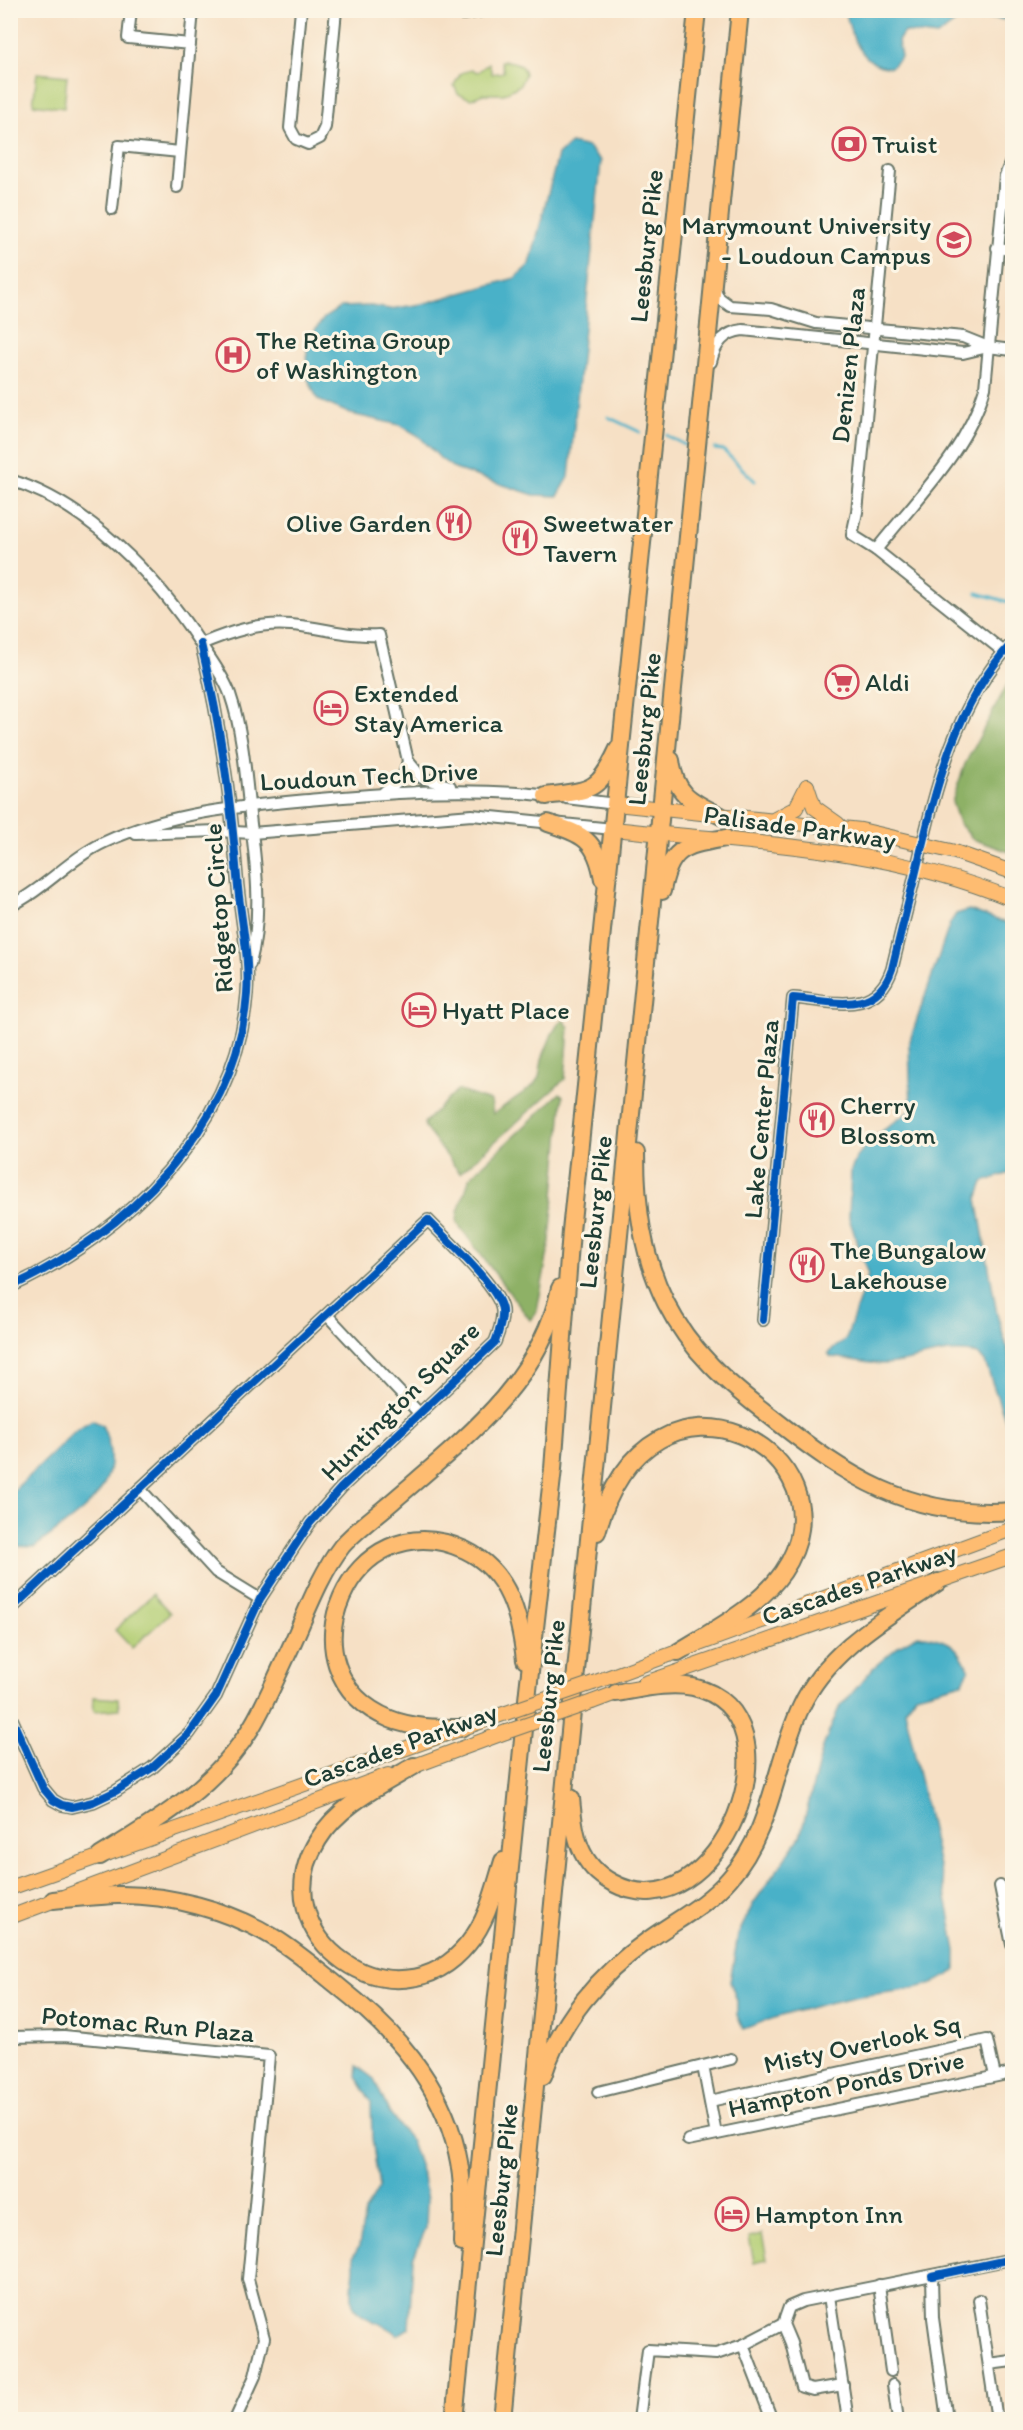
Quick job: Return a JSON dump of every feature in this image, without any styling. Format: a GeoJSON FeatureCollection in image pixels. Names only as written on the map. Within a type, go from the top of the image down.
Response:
{"type":"FeatureCollection","features":[{"type":"Feature","properties":{"kind":"highway","name":"Leesburg Pike"},"geometry":{"type":"LineString","coordinates":[[454,2420],[528,1690],[553,1469],[571,1231],[696,10]]}},
{"type":"Feature","properties":{"kind":"highway","name":"Leesburg Pike"},"geometry":{"type":"LineString","coordinates":[[502,2420],[648,960],[657,834],[669,739],[705,384],[740,10]]}},
{"type":"Feature","properties":{"kind":"highway"},"geometry":{"type":"LineString","coordinates":[[546,796],[575,792],[597,785],[605,777],[623,737]]}},
{"type":"Feature","properties":{"kind":"highway"},"geometry":{"type":"LineString","coordinates":[[669,739],[673,776],[678,786],[688,799],[721,816]]}},
{"type":"Feature","properties":{"kind":"highway"},"geometry":{"type":"LineString","coordinates":[[548,823],[579,834],[591,843],[601,864],[606,895]]}},
{"type":"Feature","properties":{"kind":"highway"},"geometry":{"type":"LineString","coordinates":[[648,960],[670,861],[680,850],[692,844],[725,838]]}},
{"type":"Feature","properties":{"kind":"highway"},"geometry":{"type":"LineString","coordinates":[[636,1071],[636,1187],[643,1239],[657,1284],[667,1306],[696,1349],[732,1387],[853,1476],[899,1497],[928,1505],[977,1512],[1012,1511]]}},
{"type":"Feature","properties":{"kind":"highway"},"geometry":{"type":"LineString","coordinates":[[100,1856],[170,1813],[223,1764],[260,1713],[338,1552],[360,1528],[476,1429],[508,1393],[526,1367],[547,1328],[558,1298],[571,1231]]}},
{"type":"Feature","properties":{"kind":"highway"},"geometry":{"type":"LineString","coordinates":[[585,1589],[595,1538],[607,1501],[626,1470],[647,1447],[675,1432],[709,1427],[736,1431],[761,1444],[774,1455],[787,1474],[798,1506],[799,1526],[789,1562],[774,1584],[750,1606],[678,1652]]}},
{"type":"Feature","properties":{"kind":"highway"},"geometry":{"type":"LineString","coordinates":[[462,1728],[419,1726],[390,1719],[363,1702],[343,1677],[333,1646],[333,1624],[338,1604],[353,1576],[377,1554],[407,1543],[428,1541],[460,1548],[487,1565],[510,1594],[516,1609],[523,1642],[528,1690]]}},
{"type":"Feature","properties":{"kind":"highway"},"geometry":{"type":"LineString","coordinates":[[531,2144],[535,2101],[545,2070],[556,2042],[577,2010],[628,1956],[700,1907],[731,1877],[759,1832],[780,1762],[806,1698],[825,1672],[862,1634],[938,1582]]}},
{"type":"Feature","properties":{"kind":"highway"},"geometry":{"type":"LineString","coordinates":[[568,1750],[576,1840],[585,1859],[600,1875],[620,1887],[647,1892],[679,1885],[706,1863],[728,1830],[747,1778],[748,1750],[741,1726],[723,1704],[696,1688],[668,1685],[616,1693]]}},
{"type":"Feature","properties":{"kind":"highway"},"geometry":{"type":"LineString","coordinates":[[414,1766],[358,1799],[334,1819],[318,1839],[309,1858],[304,1890],[310,1921],[327,1948],[343,1963],[372,1976],[404,1979],[425,1974],[453,1959],[468,1944],[486,1915],[514,1829]]}},
{"type":"Feature","properties":{"kind":"highway"},"geometry":{"type":"LineString","coordinates":[[53,1900],[118,1895],[139,1896],[203,1908],[243,1921],[290,1948],[358,2002],[405,2047],[433,2093],[457,2152],[462,2198],[462,2331]]}},
{"type":"Feature","properties":{"kind":"main road"},"geometry":{"type":"LineString","coordinates":[[772,820],[796,808],[807,786],[810,799],[818,811],[843,827]]}},
{"type":"Feature","properties":{"kind":"main road","name":"Palisade Parkway"},"geometry":{"type":"LineString","coordinates":[[616,804],[843,827],[922,843],[1012,872]]}},
{"type":"Feature","properties":{"kind":"main road","name":"Palisade Parkway"},"geometry":{"type":"LineString","coordinates":[[613,829],[834,850],[917,869],[1012,899]]}},
{"type":"Feature","properties":{"kind":"main road","name":"Cascades Parkway"},"geometry":{"type":"LineString","coordinates":[[10,1888],[593,1683],[1012,1528]]}},
{"type":"Feature","properties":{"kind":"main road","name":"Cascades Parkway"},"geometry":{"type":"LineString","coordinates":[[10,1917],[506,1732],[1012,1556]]}},
{"type":"Feature","properties":{"kind":"street"},"geometry":{"type":"LineString","coordinates":[[131,10],[128,38],[190,44]]}},
{"type":"Feature","properties":{"kind":"street"},"geometry":{"type":"LineString","coordinates":[[177,187],[193,10]]}},
{"type":"Feature","properties":{"kind":"street"},"geometry":{"type":"LineString","coordinates":[[300,10],[290,128],[296,139],[301,142],[314,142],[323,133],[336,10]]}},
{"type":"Feature","properties":{"kind":"street"},"geometry":{"type":"LineString","coordinates":[[436,10],[463,14],[488,10]]}},
{"type":"Feature","properties":{"kind":"street"},"geometry":{"type":"LineString","coordinates":[[112,209],[119,146],[180,152]]}},
{"type":"Feature","properties":{"kind":"street"},"geometry":{"type":"LineString","coordinates":[[1004,652],[876,550],[950,458],[970,428],[985,388],[1005,176],[1012,159]]}},
{"type":"Feature","properties":{"kind":"street","name":"Denizen Plaza"},"geometry":{"type":"LineString","coordinates":[[876,550],[852,535],[874,343],[890,171]]}},
{"type":"Feature","properties":{"kind":"street"},"geometry":{"type":"LineString","coordinates":[[997,248],[1012,250]]}},
{"type":"Feature","properties":{"kind":"street"},"geometry":{"type":"LineString","coordinates":[[714,285],[718,297],[730,306],[771,309],[816,322],[963,337],[988,347],[1012,350]]}},
{"type":"Feature","properties":{"kind":"street"},"geometry":{"type":"LineString","coordinates":[[705,384],[717,345],[722,338],[736,330],[963,353],[988,347]]}},
{"type":"Feature","properties":{"kind":"street","name":"Ridgetop Circle"},"geometry":{"type":"LineString","coordinates":[[10,480],[48,495],[69,509],[147,572],[217,665],[239,728],[252,833],[257,936],[248,970],[245,1006],[228,1078],[207,1119],[164,1177],[93,1238],[66,1259],[10,1287]]}},
{"type":"Feature","properties":{"kind":"street"},"geometry":{"type":"LineString","coordinates":[[201,644],[243,629],[276,624],[303,626],[345,635],[379,635],[408,761],[422,778],[463,789]]}},
{"type":"Feature","properties":{"kind":"street"},"geometry":{"type":"LineString","coordinates":[[917,869],[938,778],[952,741],[972,701],[1012,643]]}},
{"type":"Feature","properties":{"kind":"street","name":"Ridgetop Circle"},"geometry":{"type":"LineString","coordinates":[[201,644],[216,702],[232,806],[248,970]]}},
{"type":"Feature","properties":{"kind":"street"},"geometry":{"type":"LineString","coordinates":[[381,793],[400,780],[408,761]]}},
{"type":"Feature","properties":{"kind":"street","name":"Loudoun Tech Drive"},"geometry":{"type":"LineString","coordinates":[[10,906],[91,849],[161,821],[232,806],[381,793],[463,789],[616,804]]}},
{"type":"Feature","properties":{"kind":"street","name":"Loudoun Tech Drive"},"geometry":{"type":"LineString","coordinates":[[126,834],[252,833],[472,815],[613,829]]}},
{"type":"Feature","properties":{"kind":"street","name":"Lake Center Plaza"},"geometry":{"type":"LineString","coordinates":[[764,1320],[793,998],[859,1003],[877,995],[884,988],[892,969],[917,869]]}},
{"type":"Feature","properties":{"kind":"street","name":"Huntington Square"},"geometry":{"type":"LineString","coordinates":[[10,1610],[428,1220],[495,1292],[502,1310],[502,1321],[495,1342],[325,1506],[294,1544],[260,1599],[226,1676],[202,1717],[176,1748],[152,1768],[116,1791],[72,1807],[53,1800],[43,1788],[10,1715]]}},
{"type":"Feature","properties":{"kind":"street"},"geometry":{"type":"LineString","coordinates":[[327,1315],[420,1414]]}},
{"type":"Feature","properties":{"kind":"street"},"geometry":{"type":"LineString","coordinates":[[140,1489],[216,1572],[260,1599]]}},
{"type":"Feature","properties":{"kind":"street"},"geometry":{"type":"LineString","coordinates":[[1000,1886],[1012,1946]]}},
{"type":"Feature","properties":{"kind":"street","name":"Potomac Run Plaza"},"geometry":{"type":"LineString","coordinates":[[10,2037],[64,2036],[269,2056],[248,2279],[264,2338],[255,2376],[235,2420]]}},
{"type":"Feature","properties":{"kind":"street","name":"Misty Overlook Sq"},"geometry":{"type":"LineString","coordinates":[[710,2101],[987,2040],[995,2076]]}},
{"type":"Feature","properties":{"kind":"street"},"geometry":{"type":"LineString","coordinates":[[597,2092],[731,2059]]}},
{"type":"Feature","properties":{"kind":"street"},"geometry":{"type":"LineString","coordinates":[[703,2066],[716,2134]]}},
{"type":"Feature","properties":{"kind":"street","name":"Hampton Ponds Drive"},"geometry":{"type":"LineString","coordinates":[[688,2140],[1012,2073]]}},
{"type":"Feature","properties":{"kind":"street"},"geometry":{"type":"LineString","coordinates":[[843,2385],[813,2390],[802,2387],[791,2343],[783,2324],[789,2307],[803,2301],[1012,2259]]}},
{"type":"Feature","properties":{"kind":"street"},"geometry":{"type":"LineString","coordinates":[[932,2276],[933,2318],[947,2420]]}},
{"type":"Feature","properties":{"kind":"street"},"geometry":{"type":"LineString","coordinates":[[879,2286],[891,2371]]}},
{"type":"Feature","properties":{"kind":"street"},"geometry":{"type":"LineString","coordinates":[[830,2296],[848,2420]]}},
{"type":"Feature","properties":{"kind":"street"},"geometry":{"type":"LineString","coordinates":[[979,2300],[997,2420]]}},
{"type":"Feature","properties":{"kind":"street"},"geometry":{"type":"LineString","coordinates":[[639,2420],[648,2350],[716,2354],[743,2345],[783,2324]]}},
{"type":"Feature","properties":{"kind":"street"},"geometry":{"type":"LineString","coordinates":[[743,2345],[771,2420]]}},
{"type":"Feature","properties":{"kind":"street"},"geometry":{"type":"LineString","coordinates":[[989,2364],[1012,2361]]}},
{"type":"Feature","properties":{"kind":"street"},"geometry":{"type":"LineString","coordinates":[[893,2385],[898,2420]]}},
{"type":"Feature","properties":{"kind":"green space"},"geometry":{"type":"Polygon","coordinates":[[[501,61],[513,62],[522,67],[525,74],[520,85],[504,94],[483,94],[471,99],[458,94],[454,85],[461,73],[472,70],[478,72],[489,63],[492,74],[504,72],[501,61]]]}},
{"type":"Feature","properties":{"kind":"green space"},"geometry":{"type":"Polygon","coordinates":[[[37,73],[67,76],[64,108],[33,104],[37,73]]]}},
{"type":"Feature","properties":{"kind":"green space"},"geometry":{"type":"Polygon","coordinates":[[[1012,681],[1012,853],[973,839],[959,823],[952,802],[965,764],[1007,685],[1012,681]]]}},
{"type":"Feature","properties":{"kind":"green space"},"geometry":{"type":"Polygon","coordinates":[[[563,1020],[569,1027],[565,1079],[460,1173],[425,1128],[424,1123],[457,1090],[491,1101],[493,1114],[534,1085],[539,1077],[542,1059],[552,1034],[563,1020]]]}},
{"type":"Feature","properties":{"kind":"green space"},"geometry":{"type":"Polygon","coordinates":[[[560,1093],[563,1096],[550,1241],[537,1311],[530,1320],[457,1223],[457,1217],[469,1178],[560,1093]]]}},
{"type":"Feature","properties":{"kind":"green space"},"geometry":{"type":"Polygon","coordinates":[[[153,1594],[170,1613],[132,1648],[115,1630],[153,1594]]]}},
{"type":"Feature","properties":{"kind":"green space"},"geometry":{"type":"Polygon","coordinates":[[[93,1697],[118,1699],[119,1709],[94,1711],[93,1697]]]}},
{"type":"Feature","properties":{"kind":"green space"},"geometry":{"type":"Polygon","coordinates":[[[762,2234],[767,2259],[754,2262],[749,2237],[762,2234]]]}},
{"type":"Feature","properties":{"kind":"water"},"geometry":{"type":"Polygon","coordinates":[[[846,11],[1012,11],[1012,20],[963,17],[937,36],[904,32],[898,41],[901,57],[891,67],[881,66],[865,56],[850,30],[846,11]]]}},
{"type":"Feature","properties":{"kind":"water"},"geometry":{"type":"Polygon","coordinates":[[[571,143],[588,147],[601,161],[569,477],[558,496],[534,495],[455,469],[440,458],[419,436],[400,425],[351,414],[318,400],[307,377],[307,341],[324,318],[341,307],[371,306],[390,309],[422,304],[515,278],[530,264],[558,155],[571,143]]]}},
{"type":"Feature","properties":{"kind":"water"},"geometry":{"type":"Polygon","coordinates":[[[969,910],[1012,925],[1012,1172],[983,1182],[977,1199],[997,1314],[1010,1358],[1012,1439],[985,1362],[979,1355],[948,1352],[880,1364],[831,1357],[828,1353],[846,1339],[868,1275],[849,1218],[851,1170],[857,1157],[870,1140],[911,1110],[909,1043],[950,923],[956,914],[969,910]]]}},
{"type":"Feature","properties":{"kind":"water"},"geometry":{"type":"Polygon","coordinates":[[[92,1420],[102,1425],[109,1447],[110,1466],[105,1482],[96,1496],[83,1510],[35,1547],[11,1546],[11,1493],[77,1429],[92,1420]]]}},
{"type":"Feature","properties":{"kind":"water"},"geometry":{"type":"Polygon","coordinates":[[[918,1635],[937,1638],[956,1648],[969,1671],[962,1683],[916,1695],[905,1710],[949,1912],[956,1951],[956,1970],[945,1978],[919,1987],[836,2001],[743,2029],[737,2015],[737,2000],[730,1982],[738,1935],[753,1904],[800,1837],[823,1747],[838,1710],[873,1668],[900,1645],[918,1635]]]}},
{"type":"Feature","properties":{"kind":"water"},"geometry":{"type":"Polygon","coordinates":[[[357,2066],[374,2079],[390,2114],[411,2141],[423,2177],[427,2200],[426,2228],[413,2258],[409,2328],[398,2335],[362,2315],[357,2311],[352,2299],[353,2256],[359,2246],[365,2212],[379,2188],[372,2138],[371,2102],[356,2076],[357,2066]]]}},
{"type":"Feature","properties":{"kind":"waterway"},"geometry":{"type":"LineString","coordinates":[[608,417],[640,432]]}},
{"type":"Feature","properties":{"kind":"waterway"},"geometry":{"type":"LineString","coordinates":[[666,435],[687,446]]}},
{"type":"Feature","properties":{"kind":"waterway"},"geometry":{"type":"LineString","coordinates":[[715,449],[723,450],[755,481]]}},
{"type":"Feature","properties":{"kind":"waterway"},"geometry":{"type":"LineString","coordinates":[[977,593],[1012,603]]}},
{"type":"Feature","properties":{"kind":"cycle path"},"geometry":{"type":"LineString","coordinates":[[763,1320],[793,998],[852,1003],[875,994],[885,984],[892,969],[932,807],[950,748],[976,693],[992,667],[1012,643]]}},
{"type":"Feature","properties":{"kind":"cycle path"},"geometry":{"type":"LineString","coordinates":[[10,1287],[53,1265],[95,1238],[133,1206],[168,1170],[198,1131],[222,1088],[239,1043],[247,994],[246,950],[224,760],[201,644]]}},
{"type":"Feature","properties":{"kind":"cycle path"},"geometry":{"type":"LineString","coordinates":[[10,1610],[428,1220],[492,1289],[502,1310],[495,1342],[341,1488],[310,1523],[260,1599],[216,1696],[189,1734],[152,1768],[116,1791],[93,1802],[72,1807],[62,1805],[53,1800],[43,1788],[10,1715]]}},
{"type":"Feature","properties":{"kind":"cycle path"},"geometry":{"type":"LineString","coordinates":[[932,2276],[1012,2259]]}},
{"type":"Feature","properties":{"kind":"place","name":"Truist"},"geometry":{"type":"Point","coordinates":[849,144]}},
{"type":"Feature","properties":{"kind":"place","name":"Marymount University - Loudoun Campus"},"geometry":{"type":"Point","coordinates":[954,240]}},
{"type":"Feature","properties":{"kind":"place","name":"The Retina Group of Washington"},"geometry":{"type":"Point","coordinates":[233,355]}},
{"type":"Feature","properties":{"kind":"place","name":"Olive Garden"},"geometry":{"type":"Point","coordinates":[454,523]}},
{"type":"Feature","properties":{"kind":"place","name":"Sweetwater Tavern"},"geometry":{"type":"Point","coordinates":[520,538]}},
{"type":"Feature","properties":{"kind":"place","name":"Aldi"},"geometry":{"type":"Point","coordinates":[842,682]}},
{"type":"Feature","properties":{"kind":"place","name":"Extended Stay America"},"geometry":{"type":"Point","coordinates":[331,708]}},
{"type":"Feature","properties":{"kind":"place","name":"Hyatt Place"},"geometry":{"type":"Point","coordinates":[419,1010]}},
{"type":"Feature","properties":{"kind":"place","name":"Cherry Blossom"},"geometry":{"type":"Point","coordinates":[817,1120]}},
{"type":"Feature","properties":{"kind":"place","name":"The Bungalow Lakehouse"},"geometry":{"type":"Point","coordinates":[807,1265]}},
{"type":"Feature","properties":{"kind":"place","name":"Hampton Inn"},"geometry":{"type":"Point","coordinates":[732,2214]}}]}
